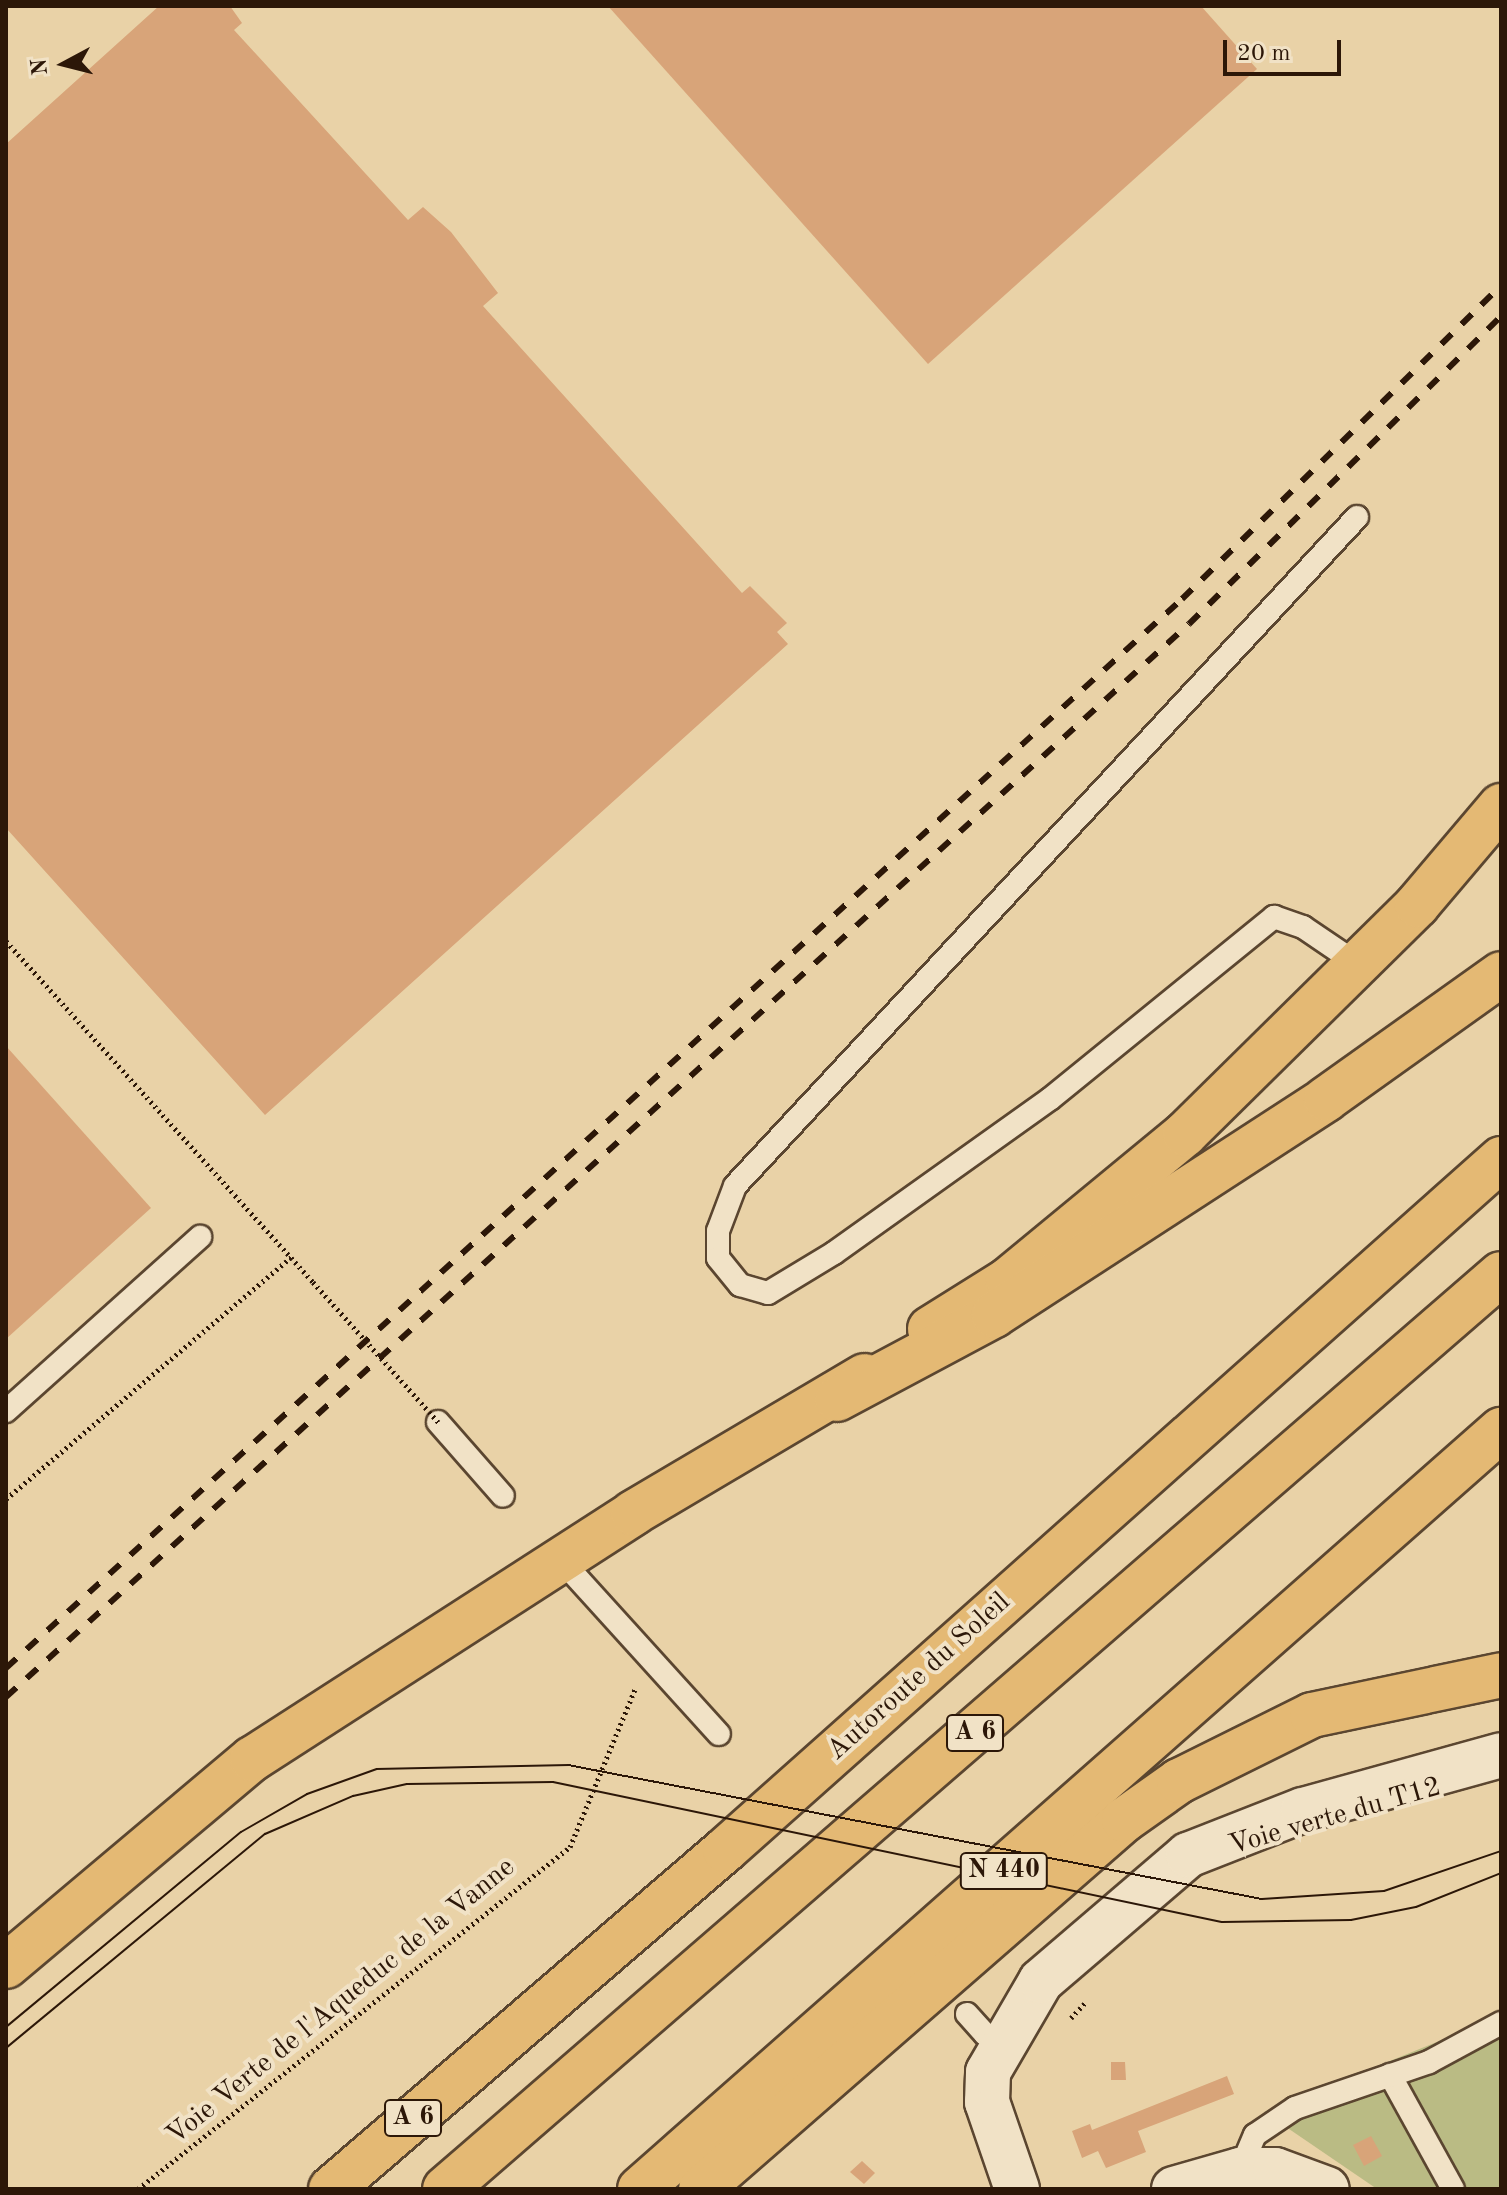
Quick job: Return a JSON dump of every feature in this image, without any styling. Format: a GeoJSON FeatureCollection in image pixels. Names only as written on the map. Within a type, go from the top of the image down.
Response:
{"type":"FeatureCollection","features":[{"type":"Feature","properties":{"kind":"main road"},"geometry":{"type":"LineString","coordinates":[[837,1399],[1096,1211],[1359,965],[1501,806]]}},
{"type":"Feature","properties":{"kind":"main road"},"geometry":{"type":"LineString","coordinates":[[6,1966],[252,1759],[633,1513],[994,1315],[1326,1099],[1501,974]]}},
{"type":"Feature","properties":{"kind":"main road","name":"Autoroute du Soleil"},"geometry":{"type":"LineString","coordinates":[[331,2189],[725,1850],[1501,1159]]}},
{"type":"Feature","properties":{"kind":"main road","name":"A 6"},"geometry":{"type":"LineString","coordinates":[[445,2189],[1501,1274]]}},
{"type":"Feature","properties":{"kind":"main road","name":"N 440"},"geometry":{"type":"LineString","coordinates":[[640,2189],[1501,1430]]}},
{"type":"Feature","properties":{"kind":"main road"},"geometry":{"type":"LineString","coordinates":[[701,2189],[1124,1820],[1179,1781],[1312,1715],[1501,1675]]}},
{"type":"Feature","properties":{"kind":"street"},"geometry":{"type":"LineString","coordinates":[[1017,2189],[987,2102],[988,2072],[1009,2041],[1041,1981],[1188,1855],[1303,1810],[1501,1755]]}},
{"type":"Feature","properties":{"kind":"street"},"geometry":{"type":"LineString","coordinates":[[1174,2189],[1240,2170],[1275,2170],[1327,2189]]}},
{"type":"Feature","properties":{"kind":"lane"},"geometry":{"type":"LineString","coordinates":[[1357,517],[735,1186],[718,1231],[718,1258],[740,1285],[768,1293],[834,1253],[1050,1099],[1274,917],[1303,927],[1359,965]]}},
{"type":"Feature","properties":{"kind":"lane"},"geometry":{"type":"LineString","coordinates":[[6,1411],[200,1237]]}},
{"type":"Feature","properties":{"kind":"lane"},"geometry":{"type":"LineString","coordinates":[[438,1422],[503,1496]]}},
{"type":"Feature","properties":{"kind":"lane"},"geometry":{"type":"LineString","coordinates":[[571,1571],[719,1734]]}},
{"type":"Feature","properties":{"kind":"lane"},"geometry":{"type":"LineString","coordinates":[[967,2014],[985,2034],[1009,2041]]}},
{"type":"Feature","properties":{"kind":"lane"},"geometry":{"type":"LineString","coordinates":[[1240,2170],[1255,2135],[1295,2108],[1390,2075],[1501,2023]]}},
{"type":"Feature","properties":{"kind":"lane"},"geometry":{"type":"LineString","coordinates":[[1390,2075],[1453,2189]]}},
{"type":"Feature","properties":{"kind":"path"},"geometry":{"type":"LineString","coordinates":[[6,941],[438,1422]]}},
{"type":"Feature","properties":{"kind":"path"},"geometry":{"type":"LineString","coordinates":[[6,1499],[291,1257]]}},
{"type":"Feature","properties":{"kind":"path","name":"Voie Verte de l'Aqueduc de la Vanne"},"geometry":{"type":"LineString","coordinates":[[138,2189],[570,1847],[647,1656]]}},
{"type":"Feature","properties":{"kind":"path"},"geometry":{"type":"LineString","coordinates":[[1009,2041],[1051,2040],[1094,1993]]}},
{"type":"Feature","properties":{"kind":"green space"},"geometry":{"type":"Polygon","coordinates":[[[1501,2016],[1501,2189],[1377,2189],[1264,2112],[1501,2016]]]}},
{"type":"Feature","properties":{"kind":"building"},"geometry":{"type":"Polygon","coordinates":[[[159,6],[230,6],[242,23],[234,30],[408,220],[423,207],[451,232],[498,293],[483,306],[742,593],[750,586],[787,623],[777,632],[788,644],[265,1115],[6,828],[6,144],[159,6]]]}},
{"type":"Feature","properties":{"kind":"building"},"geometry":{"type":"Polygon","coordinates":[[[608,6],[1201,6],[1257,69],[928,364],[608,6]]]}},
{"type":"Feature","properties":{"kind":"building"},"geometry":{"type":"Polygon","coordinates":[[[6,1046],[151,1208],[6,1339],[6,1046]]]}},
{"type":"Feature","properties":{"kind":"building"},"geometry":{"type":"Polygon","coordinates":[[[1111,2062],[1125,2062],[1126,2080],[1111,2080],[1111,2062]]]}},
{"type":"Feature","properties":{"kind":"building"},"geometry":{"type":"Polygon","coordinates":[[[1227,2076],[1234,2094],[1138,2131],[1146,2152],[1106,2168],[1098,2151],[1082,2158],[1072,2131],[1090,2124],[1092,2130],[1227,2076]]]}},
{"type":"Feature","properties":{"kind":"building"},"geometry":{"type":"Polygon","coordinates":[[[1371,2136],[1382,2156],[1364,2166],[1353,2145],[1371,2136]]]}},
{"type":"Feature","properties":{"kind":"building"},"geometry":{"type":"Polygon","coordinates":[[[862,2161],[875,2173],[864,2184],[850,2172],[862,2161]]]}},
{"type":"Feature","properties":{"kind":"tram line"},"geometry":{"type":"LineString","coordinates":[[6,2027],[241,1832],[307,1794],[377,1769],[568,1765],[1262,1899],[1384,1891],[1501,1851]]}},
{"type":"Feature","properties":{"kind":"tram line"},"geometry":{"type":"LineString","coordinates":[[6,2048],[265,1834],[353,1796],[407,1784],[553,1782],[1222,1922],[1351,1920],[1416,1907],[1501,1873]]}},
{"type":"Feature","properties":{"kind":"railway"},"geometry":{"type":"LineString","coordinates":[[6,1668],[1182,599],[1501,285]]}},
{"type":"Feature","properties":{"kind":"railway"},"geometry":{"type":"LineString","coordinates":[[6,1697],[1189,624],[1501,316]]}}]}
